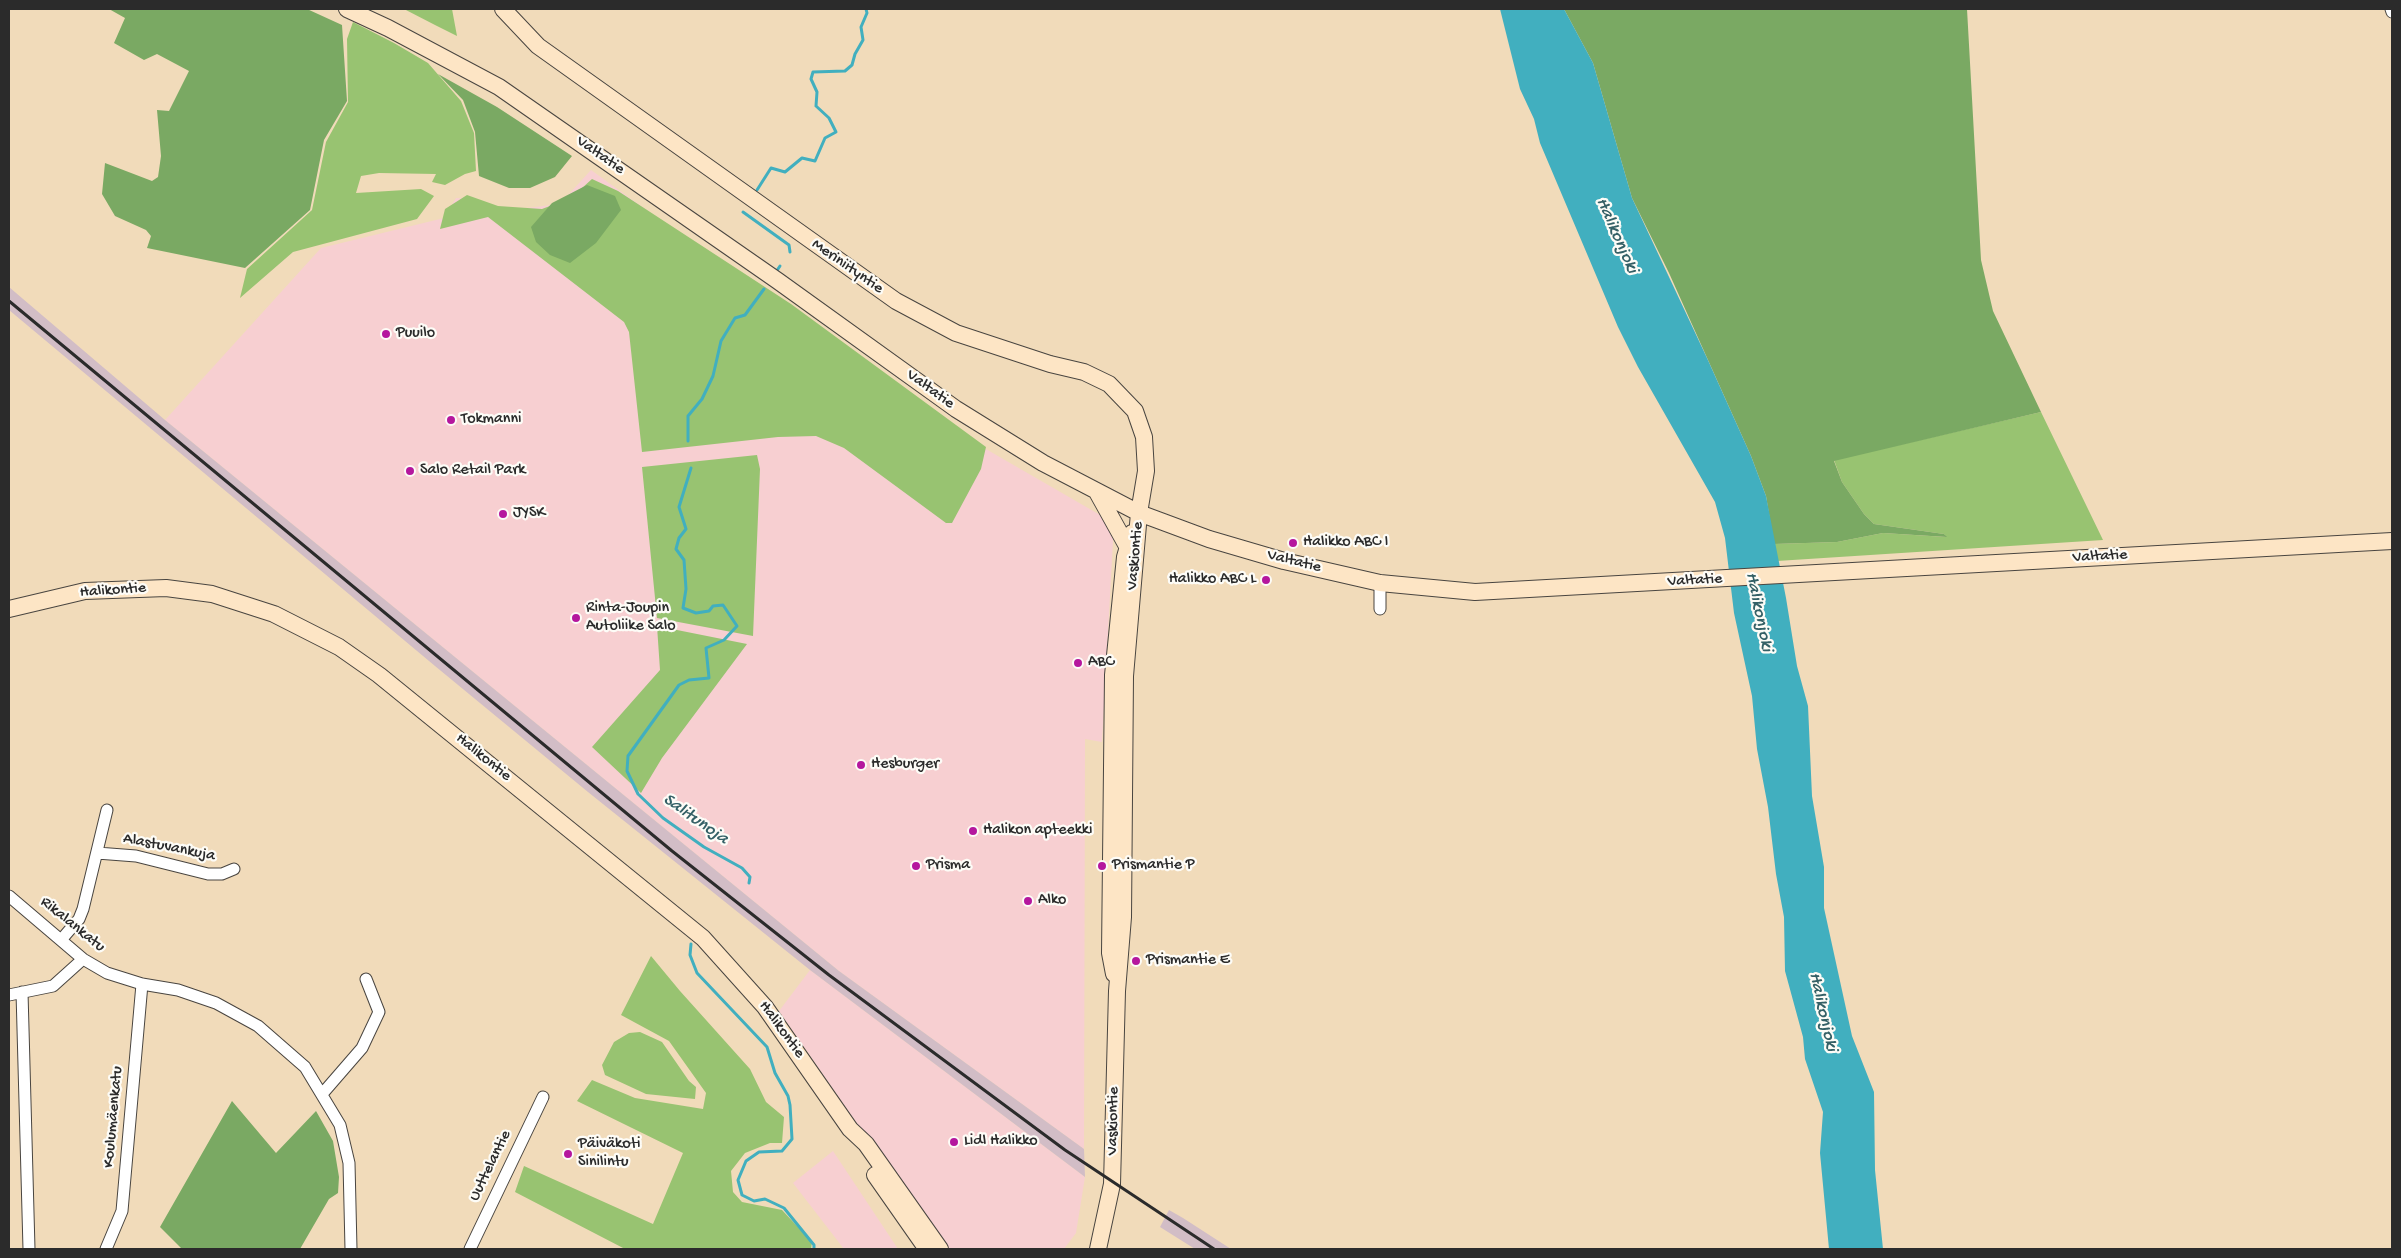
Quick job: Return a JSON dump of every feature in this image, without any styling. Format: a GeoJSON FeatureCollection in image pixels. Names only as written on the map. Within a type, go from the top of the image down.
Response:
{"type":"FeatureCollection","features":[{"type":"Feature","properties":{"kind":"main road","name":"Valtatie"},"geometry":{"type":"LineString","coordinates":[[347,9],[388,28],[499,87],[762,270],[956,409],[1043,463],[1139,513],[1209,539],[1284,561],[1380,583],[1475,592],[2392,540]]}},
{"type":"Feature","properties":{"kind":"main road","name":"Meriniityntie"},"geometry":{"type":"LineString","coordinates":[[503,9],[538,46],[896,300],[956,334],[1050,364],[1084,372],[1109,384],[1135,411],[1144,436],[1146,471],[1139,513]]}},
{"type":"Feature","properties":{"kind":"main road"},"geometry":{"type":"LineString","coordinates":[[1097,492],[1127,546]]}},
{"type":"Feature","properties":{"kind":"main road","name":"Vaskiontie"},"geometry":{"type":"LineString","coordinates":[[1117,991],[1110,953],[1111,754],[1114,666],[1127,546],[1139,513]]}},
{"type":"Feature","properties":{"kind":"main road","name":"Vaskiontie"},"geometry":{"type":"LineString","coordinates":[[1098,1249],[1112,1184],[1117,991],[1123,917],[1125,676],[1139,513]]}},
{"type":"Feature","properties":{"kind":"main road","name":"Halikontie"},"geometry":{"type":"LineString","coordinates":[[9,609],[85,591],[166,588],[212,594],[274,614],[339,647],[379,675],[703,938],[766,1007],[850,1129],[866,1144],[940,1249]]}},
{"type":"Feature","properties":{"kind":"main road","name":"Halikontie"},"geometry":{"type":"LineString","coordinates":[[850,1129],[858,1150],[928,1249]]}},
{"type":"Feature","properties":{"kind":"street"},"geometry":{"type":"LineString","coordinates":[[1380,583],[1380,609]]}},
{"type":"Feature","properties":{"kind":"street"},"geometry":{"type":"LineString","coordinates":[[60,940],[79,919],[84,909],[107,810]]}},
{"type":"Feature","properties":{"kind":"street","name":"Alastuvankuja"},"geometry":{"type":"LineString","coordinates":[[97,853],[136,856],[208,874],[222,874],[234,869]]}},
{"type":"Feature","properties":{"kind":"street","name":"Rikalankatu"},"geometry":{"type":"LineString","coordinates":[[9,896],[84,960],[108,973],[142,984],[178,990],[216,1003],[258,1026],[284,1046],[305,1067],[323,1093],[340,1125],[350,1163],[351,1249]]}},
{"type":"Feature","properties":{"kind":"street"},"geometry":{"type":"LineString","coordinates":[[9,994],[53,986],[84,960]]}},
{"type":"Feature","properties":{"kind":"street"},"geometry":{"type":"LineString","coordinates":[[323,1093],[362,1048],[379,1012],[366,979]]}},
{"type":"Feature","properties":{"kind":"street","name":"Koulumäenkatu"},"geometry":{"type":"LineString","coordinates":[[106,1249],[122,1211],[142,984]]}},
{"type":"Feature","properties":{"kind":"street"},"geometry":{"type":"LineString","coordinates":[[22,992],[29,1249]]}},
{"type":"Feature","properties":{"kind":"street","name":"Uuttelantie"},"geometry":{"type":"LineString","coordinates":[[470,1249],[543,1097]]}},
{"type":"Feature","properties":{"kind":"shaded area"},"geometry":{"type":"Polygon","coordinates":[[[591,170],[946,426],[1114,523],[1102,742],[1085,739],[1084,1149],[839,971],[165,420],[321,248],[444,218],[456,198],[477,199],[501,211],[560,204],[591,170]]]}},
{"type":"Feature","properties":{"kind":"shaded area"},"geometry":{"type":"Polygon","coordinates":[[[9,287],[165,420],[839,971],[1084,1149],[1085,1177],[810,970],[588,792],[435,666],[9,310],[9,287]]]}},
{"type":"Feature","properties":{"kind":"shaded area"},"geometry":{"type":"Polygon","coordinates":[[[810,970],[1085,1177],[1076,1233],[1064,1249],[944,1249],[779,1011],[810,970]]]}},
{"type":"Feature","properties":{"kind":"shaded area"},"geometry":{"type":"Polygon","coordinates":[[[833,1151],[898,1249],[844,1249],[793,1183],[833,1151]]]}},
{"type":"Feature","properties":{"kind":"shaded area"},"geometry":{"type":"Polygon","coordinates":[[[1169,1210],[1231,1249],[1195,1249],[1160,1227],[1169,1210]]]}},
{"type":"Feature","properties":{"kind":"green space"},"geometry":{"type":"Polygon","coordinates":[[[109,9],[307,9],[342,25],[347,101],[324,140],[310,210],[245,268],[147,248],[151,236],[146,230],[115,216],[102,194],[105,163],[152,181],[158,177],[161,156],[157,110],[169,111],[189,71],[157,54],[144,60],[114,43],[125,18],[109,9]]]}},
{"type":"Feature","properties":{"kind":"green space"},"geometry":{"type":"Polygon","coordinates":[[[404,9],[452,9],[457,36],[435,25],[404,9]]]}},
{"type":"Feature","properties":{"kind":"green space"},"geometry":{"type":"Polygon","coordinates":[[[1564,9],[1967,9],[1981,260],[1993,311],[2041,412],[1834,461],[1842,482],[1864,514],[1874,524],[1944,534],[1947,537],[1883,533],[1837,542],[1774,544],[1766,496],[1751,456],[1669,273],[1632,198],[1593,63],[1564,9]]]}},
{"type":"Feature","properties":{"kind":"green space"},"geometry":{"type":"Polygon","coordinates":[[[353,22],[428,63],[461,101],[474,133],[476,171],[465,174],[445,185],[432,182],[436,174],[379,173],[361,176],[356,193],[421,189],[434,196],[417,219],[293,252],[240,298],[247,269],[312,210],[326,142],[348,102],[347,39],[353,22]]]}},
{"type":"Feature","properties":{"kind":"green space"},"geometry":{"type":"Polygon","coordinates":[[[438,74],[497,107],[572,156],[555,177],[530,188],[509,188],[479,176],[475,132],[463,100],[438,74]]]}},
{"type":"Feature","properties":{"kind":"green space"},"geometry":{"type":"Polygon","coordinates":[[[592,179],[618,191],[791,304],[986,447],[981,469],[952,523],[946,523],[844,448],[816,436],[778,437],[642,452],[629,332],[624,322],[488,217],[440,229],[445,209],[467,195],[498,206],[542,209],[571,198],[592,179]]]}},
{"type":"Feature","properties":{"kind":"green space"},"geometry":{"type":"Polygon","coordinates":[[[587,185],[615,196],[621,210],[596,243],[570,263],[550,255],[536,242],[531,227],[552,203],[587,185]]]}},
{"type":"Feature","properties":{"kind":"green space"},"geometry":{"type":"Polygon","coordinates":[[[2041,412],[2103,540],[1777,561],[1774,544],[1837,542],[1883,533],[1946,537],[1944,534],[1874,524],[1864,514],[1842,482],[1834,460],[2041,412]]]}},
{"type":"Feature","properties":{"kind":"green space"},"geometry":{"type":"Polygon","coordinates":[[[757,455],[760,469],[753,636],[657,618],[642,467],[757,455]]]}},
{"type":"Feature","properties":{"kind":"green space"},"geometry":{"type":"Polygon","coordinates":[[[657,626],[747,644],[662,758],[641,793],[592,747],[660,670],[657,626]]]}},
{"type":"Feature","properties":{"kind":"green space"},"geometry":{"type":"Polygon","coordinates":[[[651,956],[750,1069],[766,1102],[784,1117],[782,1143],[770,1143],[745,1153],[731,1171],[733,1192],[742,1202],[782,1210],[812,1242],[811,1249],[625,1249],[515,1192],[524,1166],[653,1224],[683,1153],[577,1101],[592,1080],[635,1098],[703,1109],[706,1093],[669,1041],[621,1015],[651,956]]]}},
{"type":"Feature","properties":{"kind":"green space"},"geometry":{"type":"Polygon","coordinates":[[[640,1032],[662,1042],[689,1081],[696,1087],[695,1099],[646,1094],[605,1075],[602,1065],[614,1042],[629,1033],[640,1032]]]}},
{"type":"Feature","properties":{"kind":"green space"},"geometry":{"type":"Polygon","coordinates":[[[232,1101],[276,1153],[316,1111],[333,1141],[339,1177],[338,1193],[329,1199],[300,1249],[182,1249],[160,1227],[232,1101]]]}},
{"type":"Feature","properties":{"kind":"water","name":"Halikonjoki"},"geometry":{"type":"Polygon","coordinates":[[[1500,9],[1564,9],[1593,63],[1632,198],[1707,358],[1751,456],[1766,496],[1797,666],[1808,706],[1812,796],[1824,867],[1824,908],[1852,1036],[1874,1092],[1875,1170],[1883,1249],[1829,1249],[1820,1153],[1823,1112],[1805,1059],[1803,1037],[1785,971],[1784,917],[1776,874],[1768,807],[1757,749],[1752,696],[1734,613],[1725,538],[1715,502],[1638,367],[1618,327],[1540,143],[1534,119],[1520,89],[1500,9]]]}},
{"type":"Feature","properties":{"kind":"waterway","name":"Salitunoja"},"geometry":{"type":"LineString","coordinates":[[757,190],[771,168],[785,172],[802,158],[815,161],[825,138],[836,132],[829,118],[816,106],[817,92],[811,79],[813,72],[845,71],[852,65],[855,54],[863,40],[861,27],[867,13],[866,9]]}},
{"type":"Feature","properties":{"kind":"waterway","name":"Salitunoja"},"geometry":{"type":"LineString","coordinates":[[743,212],[789,245],[790,252]]}},
{"type":"Feature","properties":{"kind":"waterway","name":"Salitunoja"},"geometry":{"type":"LineString","coordinates":[[776,272],[780,266]]}},
{"type":"Feature","properties":{"kind":"waterway","name":"Salitunoja"},"geometry":{"type":"LineString","coordinates":[[688,441],[688,416],[702,399],[713,376],[721,341],[735,318],[745,315],[764,289]]}},
{"type":"Feature","properties":{"kind":"waterway","name":"Salitunoja"},"geometry":{"type":"LineString","coordinates":[[691,468],[679,507],[686,529],[679,538],[676,549],[684,560],[686,589],[683,608],[696,613],[709,611],[713,606],[723,605],[737,626],[724,640],[706,648],[709,678],[689,680],[679,685],[628,756],[627,771],[638,794],[663,818],[704,847],[742,868],[750,877],[749,883]]}},
{"type":"Feature","properties":{"kind":"waterway","name":"Salitunoja"},"geometry":{"type":"LineString","coordinates":[[691,944],[690,955],[697,973],[767,1047],[775,1073],[788,1096],[790,1105],[792,1139],[782,1151],[759,1152],[746,1161],[738,1180],[742,1195],[754,1201],[765,1199],[784,1208],[814,1245],[814,1249]]}},
{"type":"Feature","properties":{"kind":"railway"},"geometry":{"type":"LineString","coordinates":[[9,301],[672,851],[829,975],[1065,1150],[1214,1249]]}},
{"type":"Feature","properties":{"kind":"place","name":"Puuilo"},"geometry":{"type":"Point","coordinates":[386,334]}},
{"type":"Feature","properties":{"kind":"place","name":"Tokmanni"},"geometry":{"type":"Point","coordinates":[451,420]}},
{"type":"Feature","properties":{"kind":"place","name":"Salo Retail Park"},"geometry":{"type":"Point","coordinates":[410,471]}},
{"type":"Feature","properties":{"kind":"place","name":"JYSK"},"geometry":{"type":"Point","coordinates":[503,514]}},
{"type":"Feature","properties":{"kind":"place","name":"Halikko ABC I"},"geometry":{"type":"Point","coordinates":[1293,543]}},
{"type":"Feature","properties":{"kind":"place","name":"Halikko ABC L"},"geometry":{"type":"Point","coordinates":[1266,580]}},
{"type":"Feature","properties":{"kind":"place","name":"Rinta-Joupin Autoliike Salo"},"geometry":{"type":"Point","coordinates":[576,618]}},
{"type":"Feature","properties":{"kind":"place","name":"ABC"},"geometry":{"type":"Point","coordinates":[1078,663]}},
{"type":"Feature","properties":{"kind":"place","name":"Hesburger"},"geometry":{"type":"Point","coordinates":[861,765]}},
{"type":"Feature","properties":{"kind":"place","name":"Halikon apteekki"},"geometry":{"type":"Point","coordinates":[973,831]}},
{"type":"Feature","properties":{"kind":"place","name":"Prisma"},"geometry":{"type":"Point","coordinates":[916,866]}},
{"type":"Feature","properties":{"kind":"place","name":"Prismantie P"},"geometry":{"type":"Point","coordinates":[1102,866]}},
{"type":"Feature","properties":{"kind":"place","name":"Alko"},"geometry":{"type":"Point","coordinates":[1028,901]}},
{"type":"Feature","properties":{"kind":"place","name":"Prismantie E"},"geometry":{"type":"Point","coordinates":[1136,961]}},
{"type":"Feature","properties":{"kind":"place","name":"Lidl Halikko"},"geometry":{"type":"Point","coordinates":[954,1142]}},
{"type":"Feature","properties":{"kind":"place","name":"Päiväkoti Sinilintu"},"geometry":{"type":"Point","coordinates":[568,1154]}}]}
